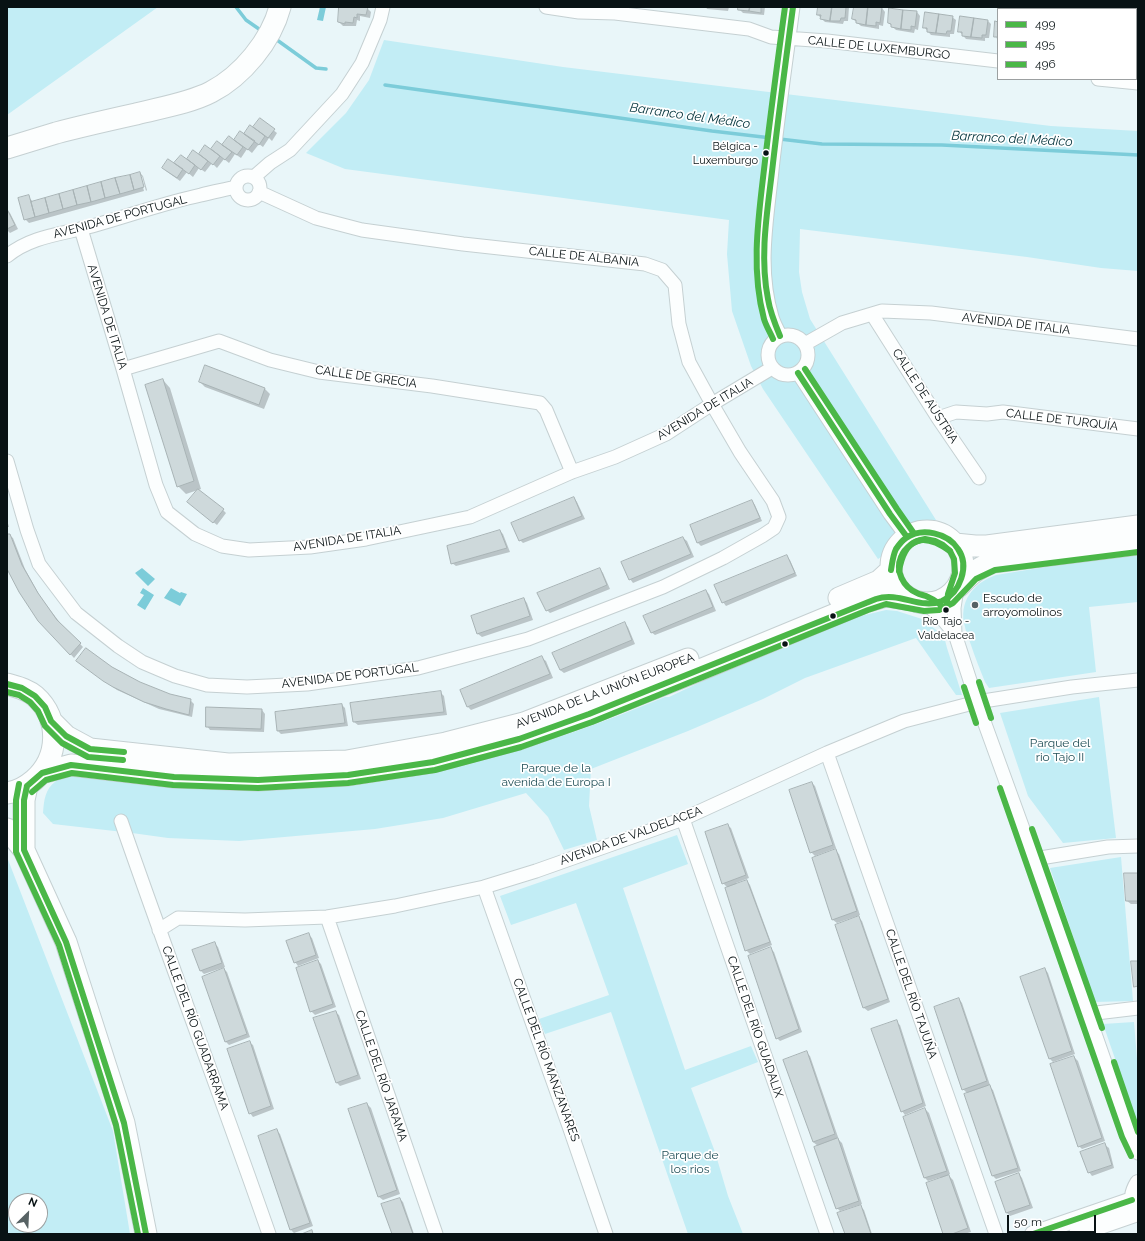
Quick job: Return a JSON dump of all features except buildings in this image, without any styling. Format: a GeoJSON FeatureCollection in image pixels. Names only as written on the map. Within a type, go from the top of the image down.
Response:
{"type":"FeatureCollection","features":[{"type":"Feature","properties":{"kind":"main road"},"geometry":{"type":"LineString","coordinates":[[7,148],[56,133],[186,101],[210,93],[230,81],[246,66],[270,32],[280,7]]}},
{"type":"Feature","properties":{"kind":"main road"},"geometry":{"type":"LineString","coordinates":[[954,544],[987,546],[1138,526]]}},
{"type":"Feature","properties":{"kind":"main road"},"geometry":{"type":"LineString","coordinates":[[958,587],[963,575],[961,553],[947,537],[937,532],[927,531],[916,533],[907,537],[900,543],[894,552],[891,570],[893,580],[904,595],[919,602],[937,602],[948,597],[958,587],[971,573],[994,562],[1138,544]]}},
{"type":"Feature","properties":{"kind":"main road","name":"AVENIDA DE LA UNIÓN EUROPEA"},"geometry":{"type":"LineString","coordinates":[[51,720],[66,736],[90,749],[228,764],[347,761],[446,742],[524,723],[694,657],[879,581],[891,570]]}},
{"type":"Feature","properties":{"kind":"main road","name":"AVENIDA DE LA UNIÓN EUROPEA"},"geometry":{"type":"LineString","coordinates":[[7,793],[10,793],[35,780],[71,765],[174,777],[258,780],[348,775],[433,762],[519,739],[589,714],[865,602],[886,596],[919,602]]}},
{"type":"Feature","properties":{"kind":"main road"},"geometry":{"type":"LineString","coordinates":[[7,672],[15,686],[35,696],[45,707],[51,720],[54,739],[51,757],[35,780],[24,800],[24,850]]}},
{"type":"Feature","properties":{"kind":"main road"},"geometry":{"type":"LineString","coordinates":[[7,829],[24,850],[66,942],[124,1123],[146,1234]]}},
{"type":"Feature","properties":{"kind":"street"},"geometry":{"type":"LineString","coordinates":[[254,177],[270,163],[290,150],[342,94],[362,63],[380,20],[383,7]]}},
{"type":"Feature","properties":{"kind":"street","name":"CALLE DE LUXEMBURGO"},"geometry":{"type":"LineString","coordinates":[[546,7],[578,12],[616,13],[749,28],[771,37],[827,40],[997,61]]}},
{"type":"Feature","properties":{"kind":"street"},"geometry":{"type":"LineString","coordinates":[[780,336],[772,318],[767,297],[763,252],[779,108],[793,7]]}},
{"type":"Feature","properties":{"kind":"street"},"geometry":{"type":"LineString","coordinates":[[1108,80],[1138,83]]}},
{"type":"Feature","properties":{"kind":"street"},"geometry":{"type":"LineString","coordinates":[[248,176],[254,177],[258,180],[260,192],[255,198],[250,200],[245,199],[237,192],[236,187],[238,182],[241,178],[248,176]]}},
{"type":"Feature","properties":{"kind":"street","name":"AVENIDA DE PORTUGAL"},"geometry":{"type":"LineString","coordinates":[[7,256],[14,250],[27,243],[200,195],[236,187]]}},
{"type":"Feature","properties":{"kind":"street","name":"CALLE DE ALBANIA"},"geometry":{"type":"LineString","coordinates":[[260,192],[316,218],[362,230],[463,244],[645,264],[662,270],[675,285],[679,324],[689,362],[740,452],[773,501],[779,517]]}},
{"type":"Feature","properties":{"kind":"street","name":"AVENIDA DE ITALIA"},"geometry":{"type":"LineString","coordinates":[[81,229],[156,485],[167,512],[195,534],[222,546],[249,550],[310,547],[366,539],[470,517],[572,472],[615,457],[666,434],[772,368]]}},
{"type":"Feature","properties":{"kind":"street","name":"AVENIDA DE ITALIA"},"geometry":{"type":"LineString","coordinates":[[805,344],[842,323],[882,311],[931,313],[1138,339]]}},
{"type":"Feature","properties":{"kind":"street","name":"CALLE DE AUSTRIA"},"geometry":{"type":"LineString","coordinates":[[872,314],[938,418],[979,478]]}},
{"type":"Feature","properties":{"kind":"street"},"geometry":{"type":"LineString","coordinates":[[789,335],[798,337],[805,344],[808,351],[808,358],[804,368],[798,373],[791,375],[783,374],[772,368],[768,350],[774,341],[780,336],[789,335]]}},
{"type":"Feature","properties":{"kind":"street","name":"CALLE DE GRECIA"},"geometry":{"type":"LineString","coordinates":[[123,369],[219,341],[270,360],[319,372],[432,386],[540,403],[546,410],[572,472]]}},
{"type":"Feature","properties":{"kind":"street"},"geometry":{"type":"LineString","coordinates":[[798,373],[890,514],[907,537]]}},
{"type":"Feature","properties":{"kind":"street","name":"CALLE DE TURQUÍA"},"geometry":{"type":"LineString","coordinates":[[938,418],[956,412],[987,414],[1003,412],[1138,429]]}},
{"type":"Feature","properties":{"kind":"street","name":"AVENIDA DE PORTUGAL"},"geometry":{"type":"LineString","coordinates":[[7,461],[23,517],[39,564],[76,613],[118,646],[142,662],[175,676],[207,684],[247,686],[307,684],[410,670],[528,639],[670,584],[762,536],[774,528],[779,517]]}},
{"type":"Feature","properties":{"kind":"street"},"geometry":{"type":"LineString","coordinates":[[958,587],[954,608],[955,634],[977,702],[1138,1153]]}},
{"type":"Feature","properties":{"kind":"street"},"geometry":{"type":"LineString","coordinates":[[919,602],[940,616],[955,634]]}},
{"type":"Feature","properties":{"kind":"street","name":"AVENIDA DE VALDELACEA"},"geometry":{"type":"LineString","coordinates":[[158,930],[178,918],[245,920],[327,917],[394,906],[484,887],[536,871],[683,819],[827,753],[904,721],[977,702],[1072,687],[1138,680]]}},
{"type":"Feature","properties":{"kind":"street","name":"CALLE DEL RÍO TAJUÑA"},"geometry":{"type":"LineString","coordinates":[[827,753],[996,1234]]}},
{"type":"Feature","properties":{"kind":"street","name":"CALLE DEL RÍO GUADALIX"},"geometry":{"type":"LineString","coordinates":[[683,819],[827,1234]]}},
{"type":"Feature","properties":{"kind":"street","name":"CALLE DEL RÍO GUADARRAMA"},"geometry":{"type":"LineString","coordinates":[[122,822],[158,930],[235,1137],[269,1234]]}},
{"type":"Feature","properties":{"kind":"street"},"geometry":{"type":"LineString","coordinates":[[1034,859],[1108,847],[1138,846]]}},
{"type":"Feature","properties":{"kind":"street","name":"CALLE DEL RÍO MANZANARES"},"geometry":{"type":"LineString","coordinates":[[484,887],[606,1234]]}},
{"type":"Feature","properties":{"kind":"street","name":"CALLE DEL RÍO JARAMA"},"geometry":{"type":"LineString","coordinates":[[327,917],[436,1234]]}},
{"type":"Feature","properties":{"kind":"street"},"geometry":{"type":"LineString","coordinates":[[1088,1014],[1138,1008]]}},
{"type":"Feature","properties":{"kind":"street"},"geometry":{"type":"LineString","coordinates":[[1135,1210],[1133,1194],[1138,1183]]}},
{"type":"Feature","properties":{"kind":"street"},"geometry":{"type":"LineString","coordinates":[[1033,1234],[1135,1210]]}},
{"type":"Feature","properties":{"kind":"street"},"geometry":{"type":"LineString","coordinates":[[1077,1234],[1135,1210]]}},
{"type":"Feature","properties":{"kind":"green space"},"geometry":{"type":"Polygon","coordinates":[[[7,7],[158,7],[7,115],[7,7]]]}},
{"type":"Feature","properties":{"kind":"green space"},"geometry":{"type":"Polygon","coordinates":[[[384,40],[563,67],[744,89],[1051,126],[1138,131],[1138,271],[1101,268],[1027,257],[800,229],[799,272],[802,292],[810,319],[936,520],[878,559],[763,389],[751,366],[732,311],[727,254],[729,220],[345,169],[306,153],[346,113],[369,80],[384,40]]]}},
{"type":"Feature","properties":{"kind":"green space"},"geometry":{"type":"Polygon","coordinates":[[[1138,554],[1138,602],[1089,607],[1096,672],[989,688],[976,659],[966,632],[963,618],[966,602],[974,588],[980,583],[996,575],[1082,561],[1138,554]]]}},
{"type":"Feature","properties":{"kind":"green space","name":"Parque de la avenida de Europa I"},"geometry":{"type":"Polygon","coordinates":[[[886,610],[897,611],[922,619],[944,636],[962,695],[956,695],[916,638],[805,678],[763,699],[688,731],[591,769],[589,806],[597,840],[564,850],[548,817],[526,793],[443,818],[375,829],[239,841],[168,838],[53,824],[43,813],[47,791],[52,784],[65,778],[77,776],[107,778],[181,788],[267,790],[318,788],[369,783],[456,768],[532,746],[599,723],[665,697],[669,697],[726,670],[788,646],[852,618],[886,610]]]}},
{"type":"Feature","properties":{"kind":"green space","name":"Parque del rio Tajo II"},"geometry":{"type":"Polygon","coordinates":[[[1099,697],[1116,838],[1063,843],[1028,796],[1000,713],[1099,697]]]}},
{"type":"Feature","properties":{"kind":"green space","name":"Parque de los rios"},"geometry":{"type":"Polygon","coordinates":[[[677,835],[688,864],[623,888],[685,1070],[751,1046],[758,1062],[691,1088],[715,1152],[728,1196],[743,1234],[688,1234],[611,1012],[545,1034],[539,1019],[609,995],[576,903],[511,925],[500,896],[677,835]]]}},
{"type":"Feature","properties":{"kind":"green space"},"geometry":{"type":"Polygon","coordinates":[[[7,857],[113,1131],[130,1234],[7,1234],[7,857]]]}},
{"type":"Feature","properties":{"kind":"green space"},"geometry":{"type":"Polygon","coordinates":[[[1121,857],[1133,1001],[1095,1002],[1050,868],[1121,857]]]}},
{"type":"Feature","properties":{"kind":"green space"},"geometry":{"type":"Polygon","coordinates":[[[1134,1022],[1138,1071],[1138,1125],[1103,1024],[1134,1022]]]}},
{"type":"Feature","properties":{"kind":"water"},"geometry":{"type":"Polygon","coordinates":[[[320,7],[326,7],[323,21],[317,20],[320,7]]]}},
{"type":"Feature","properties":{"kind":"water"},"geometry":{"type":"Polygon","coordinates":[[[142,568],[155,579],[148,586],[135,573],[142,568]]]}},
{"type":"Feature","properties":{"kind":"water"},"geometry":{"type":"Polygon","coordinates":[[[143,588],[154,595],[145,610],[137,605],[144,595],[140,593],[143,588]]]}},
{"type":"Feature","properties":{"kind":"water"},"geometry":{"type":"Polygon","coordinates":[[[171,588],[180,593],[187,594],[180,606],[164,598],[171,588]]]}},
{"type":"Feature","properties":{"kind":"waterway","name":"Barranco del Médico"},"geometry":{"type":"LineString","coordinates":[[236,7],[246,20],[259,29]]}},
{"type":"Feature","properties":{"kind":"waterway","name":"Barranco del Médico"},"geometry":{"type":"LineString","coordinates":[[277,40],[316,68],[326,69]]}},
{"type":"Feature","properties":{"kind":"waterway","name":"Barranco del Médico"},"geometry":{"type":"LineString","coordinates":[[385,85],[712,131],[822,144],[942,145],[1138,155]]}},
{"type":"Feature","properties":{"kind":"transit line","name":"496"},"geometry":{"type":"LineString","coordinates":[[773,339],[765,322],[760,299],[757,280],[757,240],[767,142],[785,7]]}},
{"type":"Feature","properties":{"kind":"transit line","name":"499"},"geometry":{"type":"LineString","coordinates":[[780,336],[771,313],[768,299],[765,282],[764,248],[780,104],[793,7]]}},
{"type":"Feature","properties":{"kind":"transit line","name":"496"},"geometry":{"type":"LineString","coordinates":[[805,369],[913,532]]}},
{"type":"Feature","properties":{"kind":"transit line","name":"499"},"geometry":{"type":"LineString","coordinates":[[798,373],[890,514],[907,537]]}},
{"type":"Feature","properties":{"kind":"transit line","name":"499"},"geometry":{"type":"LineString","coordinates":[[27,786],[42,773],[71,765],[174,777],[258,780],[348,775],[433,762],[519,739],[589,714],[876,599],[893,597],[926,603],[942,601],[954,592],[958,586],[963,571],[963,563],[954,543],[934,533],[927,532],[912,535],[906,538],[898,546],[894,554],[891,570]]}},
{"type":"Feature","properties":{"kind":"transit line","name":"496"},"geometry":{"type":"LineString","coordinates":[[925,539],[935,541],[943,545],[950,551],[954,559],[955,573],[948,594],[946,610],[940,604],[927,596],[918,594],[908,587],[904,583],[900,573],[899,562],[905,550],[914,543],[925,539]]}},
{"type":"Feature","properties":{"kind":"transit line","name":"495"},"geometry":{"type":"LineString","coordinates":[[899,571],[906,551],[917,541],[931,541],[950,551]]}},
{"type":"Feature","properties":{"kind":"transit line","name":"495"},"geometry":{"type":"LineString","coordinates":[[32,792],[46,780],[72,773],[173,785],[258,788],[348,783],[435,770],[521,747],[592,722],[886,604],[924,611],[939,610],[953,603],[976,579],[995,570],[1138,552]]}},
{"type":"Feature","properties":{"kind":"transit line","name":"496"},"geometry":{"type":"LineString","coordinates":[[979,682],[991,718]]}},
{"type":"Feature","properties":{"kind":"transit line","name":"499"},"geometry":{"type":"LineString","coordinates":[[7,684],[22,688],[35,696],[45,707],[51,721],[66,736],[90,749],[124,752]]}},
{"type":"Feature","properties":{"kind":"transit line","name":"496"},"geometry":{"type":"LineString","coordinates":[[964,687],[976,723]]}},
{"type":"Feature","properties":{"kind":"transit line","name":"495"},"geometry":{"type":"LineString","coordinates":[[7,692],[19,695],[30,702],[38,711],[45,726],[62,743],[88,757],[123,760]]}},
{"type":"Feature","properties":{"kind":"transit line","name":"495"},"geometry":{"type":"LineString","coordinates":[[19,784],[16,800],[16,852],[59,945],[116,1125],[138,1234]]}},
{"type":"Feature","properties":{"kind":"transit line","name":"499"},"geometry":{"type":"LineString","coordinates":[[27,786],[24,800],[24,850],[66,942],[124,1123],[146,1234]]}},
{"type":"Feature","properties":{"kind":"transit line","name":"496"},"geometry":{"type":"LineString","coordinates":[[1000,788],[1122,1137],[1131,1156]]}},
{"type":"Feature","properties":{"kind":"transit line","name":"496"},"geometry":{"type":"LineString","coordinates":[[1032,829],[1102,1028]]}},
{"type":"Feature","properties":{"kind":"transit line","name":"496"},"geometry":{"type":"LineString","coordinates":[[1114,1062],[1138,1132]]}},
{"type":"Feature","properties":{"kind":"transit line","name":"499"},"geometry":{"type":"LineString","coordinates":[[1033,1234],[1132,1200]]}},
{"type":"Feature","properties":{"kind":"place","name":"Bélgica - Luxemburgo"},"geometry":{"type":"Point","coordinates":[766,153]}},
{"type":"Feature","properties":{"kind":"place","name":"Escudo de arroyomolinos"},"geometry":{"type":"Point","coordinates":[975,605]}},
{"type":"Feature","properties":{"kind":"place","name":"Río Tajo - Valdelacea"},"geometry":{"type":"Point","coordinates":[946,610]}}]}
